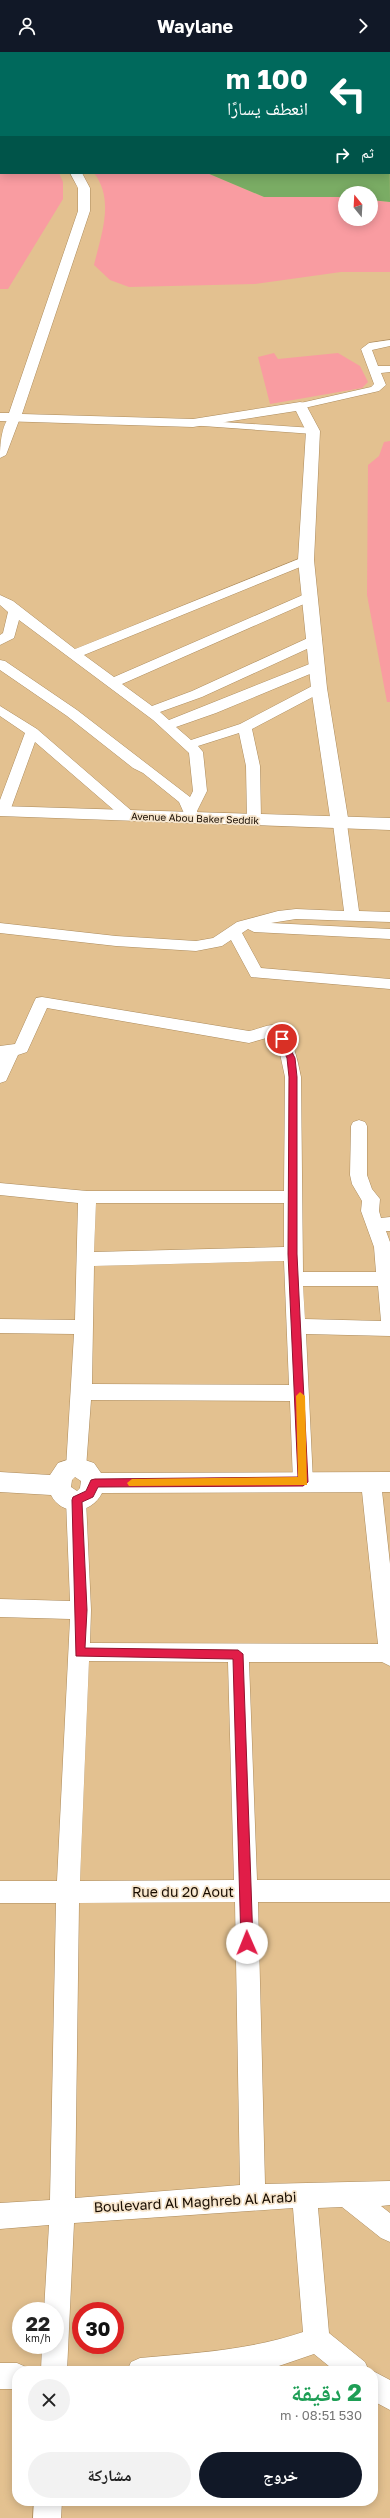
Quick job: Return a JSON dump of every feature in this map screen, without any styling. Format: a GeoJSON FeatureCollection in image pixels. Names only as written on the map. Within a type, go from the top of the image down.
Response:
{"type":"FeatureCollection","features":[{"type":"Feature","properties":{"kind":"street"},"geometry":{"type":"LineString","coordinates":[[0,455],[7,418],[84,211],[84,188],[77,174]]}},
{"type":"Feature","properties":{"kind":"street"},"geometry":{"type":"LineString","coordinates":[[193,424],[300,406],[367,392],[385,385],[374,370],[366,349],[373,345],[390,343]]}},
{"type":"Feature","properties":{"kind":"street"},"geometry":{"type":"LineString","coordinates":[[374,370],[390,369]]}},
{"type":"Feature","properties":{"kind":"street"},"geometry":{"type":"LineString","coordinates":[[300,406],[313,431],[306,560],[309,597],[319,688],[340,824],[352,916]]}},
{"type":"Feature","properties":{"kind":"street"},"geometry":{"type":"LineString","coordinates":[[7,418],[193,424],[313,431]]}},
{"type":"Feature","properties":{"kind":"street"},"geometry":{"type":"LineString","coordinates":[[75,654],[306,560]]}},
{"type":"Feature","properties":{"kind":"street"},"geometry":{"type":"LineString","coordinates":[[112,683],[309,597]]}},
{"type":"Feature","properties":{"kind":"street"},"geometry":{"type":"LineString","coordinates":[[4,602],[168,725],[196,752],[200,791],[191,814]]}},
{"type":"Feature","properties":{"kind":"street"},"geometry":{"type":"LineString","coordinates":[[0,641],[9,635],[16,612],[4,602]]}},
{"type":"Feature","properties":{"kind":"street"},"geometry":{"type":"LineString","coordinates":[[151,712],[197,694],[314,640]]}},
{"type":"Feature","properties":{"kind":"street"},"geometry":{"type":"LineString","coordinates":[[0,664],[72,713],[138,765],[148,770],[185,800],[191,814]]}},
{"type":"Feature","properties":{"kind":"street"},"geometry":{"type":"LineString","coordinates":[[168,725],[211,710],[317,666]]}},
{"type":"Feature","properties":{"kind":"street"},"geometry":{"type":"LineString","coordinates":[[188,745],[245,728],[319,688]]}},
{"type":"Feature","properties":{"kind":"street"},"geometry":{"type":"LineString","coordinates":[[0,710],[32,732],[128,815]]}},
{"type":"Feature","properties":{"kind":"street"},"geometry":{"type":"LineString","coordinates":[[245,728],[253,766],[254,819]]}},
{"type":"Feature","properties":{"kind":"street"},"geometry":{"type":"LineString","coordinates":[[2,811],[32,732]]}},
{"type":"Feature","properties":{"kind":"street","name":"Avenue Abou Baker Seddik"},"geometry":{"type":"LineString","coordinates":[[2,811],[128,815],[191,814],[340,824],[390,824]]}},
{"type":"Feature","properties":{"kind":"street"},"geometry":{"type":"LineString","coordinates":[[0,928],[116,941],[196,946],[217,942],[237,928],[264,919],[296,914],[390,917]]}},
{"type":"Feature","properties":{"kind":"street"},"geometry":{"type":"LineString","coordinates":[[237,928],[390,934]]}},
{"type":"Feature","properties":{"kind":"street"},"geometry":{"type":"LineString","coordinates":[[237,928],[252,969],[257,973],[390,984]]}},
{"type":"Feature","properties":{"kind":"street"},"geometry":{"type":"LineString","coordinates":[[0,1077],[6,1051],[21,1048],[42,1002],[249,1037],[273,1031],[284,1043],[291,1058],[293,1077],[293,1254],[303,1482]]}},
{"type":"Feature","properties":{"kind":"street"},"geometry":{"type":"LineString","coordinates":[[297,1326],[390,1318],[385,1279],[383,1224],[370,1211],[371,1199],[363,1192],[360,1181],[359,1126]]}},
{"type":"Feature","properties":{"kind":"street"},"geometry":{"type":"LineString","coordinates":[[0,1189],[87,1197],[292,1197]]}},
{"type":"Feature","properties":{"kind":"street"},"geometry":{"type":"LineString","coordinates":[[76,1468],[82,1392],[87,1197]]}},
{"type":"Feature","properties":{"kind":"street"},"geometry":{"type":"LineString","coordinates":[[86,1259],[293,1254]]}},
{"type":"Feature","properties":{"kind":"street"},"geometry":{"type":"LineString","coordinates":[[294,1279],[385,1279]]}},
{"type":"Feature","properties":{"kind":"street"},"geometry":{"type":"LineString","coordinates":[[0,1326],[83,1327]]}},
{"type":"Feature","properties":{"kind":"street"},"geometry":{"type":"LineString","coordinates":[[82,1392],[300,1393]]}},
{"type":"Feature","properties":{"kind":"street"},"geometry":{"type":"LineString","coordinates":[[76,1468],[89,1472],[95,1483],[90,1494],[76,1500],[63,1495],[58,1485],[63,1473],[76,1468]]}},
{"type":"Feature","properties":{"kind":"street"},"geometry":{"type":"LineString","coordinates":[[0,1482],[58,1485]]}},
{"type":"Feature","properties":{"kind":"street"},"geometry":{"type":"LineString","coordinates":[[95,1483],[381,1482],[390,1656]]}},
{"type":"Feature","properties":{"kind":"street"},"geometry":{"type":"LineString","coordinates":[[54,2366],[62,2210],[68,1892],[80,1652],[81,1610],[76,1500]]}},
{"type":"Feature","properties":{"kind":"street"},"geometry":{"type":"LineString","coordinates":[[0,1608],[81,1610]]}},
{"type":"Feature","properties":{"kind":"street"},"geometry":{"type":"LineString","coordinates":[[80,1652],[238,1654],[390,1653]]}},
{"type":"Feature","properties":{"kind":"street"},"geometry":{"type":"LineString","coordinates":[[238,1654],[246,1892],[252,2197]]}},
{"type":"Feature","properties":{"kind":"street","name":"Rue du 20 Aout"},"geometry":{"type":"LineString","coordinates":[[0,1892],[390,1891]]}},
{"type":"Feature","properties":{"kind":"street","name":"Boulevard Al Maghreb Al Arabi"},"geometry":{"type":"LineString","coordinates":[[0,2216],[62,2210],[252,2197],[348,2196],[390,2193]]}},
{"type":"Feature","properties":{"kind":"street"},"geometry":{"type":"LineString","coordinates":[[304,2196],[316,2340],[350,2366]]}},
{"type":"Feature","properties":{"kind":"street"},"geometry":{"type":"LineString","coordinates":[[348,2196],[390,2229]]}},
{"type":"Feature","properties":{"kind":"street"},"geometry":{"type":"LineString","coordinates":[[187,2366],[272,2355],[316,2340]]}},
{"type":"Feature","properties":{"kind":"street"},"geometry":{"type":"LineString","coordinates":[[0,2376],[12,2376]]}},
{"type":"Feature","properties":{"kind":"street"},"geometry":{"type":"LineString","coordinates":[[378,2388],[390,2397]]}},
{"type":"Feature","properties":{"kind":"street"},"geometry":{"type":"LineString","coordinates":[[48,2506],[48,2518]]}},
{"type":"Feature","properties":{"kind":"shaded area"},"geometry":{"type":"Polygon","coordinates":[[[0,174],[59,174],[63,182],[63,199],[8,289],[0,289],[0,174]]]}},
{"type":"Feature","properties":{"kind":"shaded area"},"geometry":{"type":"Polygon","coordinates":[[[95,174],[209,174],[264,197],[338,197],[338,226],[378,226],[378,201],[390,202],[390,272],[341,272],[255,284],[129,287],[110,280],[94,265],[103,230],[105,206],[104,195],[100,183],[95,174]]]}},
{"type":"Feature","properties":{"kind":"shaded area"},"geometry":{"type":"Polygon","coordinates":[[[209,174],[390,174],[390,202],[378,201],[378,186],[338,186],[338,197],[264,197],[209,174]]]}},
{"type":"Feature","properties":{"kind":"shaded area"},"geometry":{"type":"Polygon","coordinates":[[[274,353],[278,359],[338,353],[360,366],[368,382],[362,388],[270,404],[258,357],[274,353]]]}},
{"type":"Feature","properties":{"kind":"shaded area"},"geometry":{"type":"Polygon","coordinates":[[[390,441],[390,702],[387,702],[367,595],[368,465],[379,456],[384,442],[390,441]]]}},
{"type":"Feature","properties":{"kind":"slow traffic"},"geometry":{"type":"LineString","coordinates":[[132,1483],[303,1482],[300,1396]]}},
{"type":"Feature","properties":{"kind":"route"},"geometry":{"type":"LineString","coordinates":[[247,1943],[238,1654],[80,1652],[81,1610],[76,1500],[84,1498],[90,1494],[94,1489],[95,1483],[303,1482],[293,1254],[293,1077],[291,1058],[282,1039]]}}]}
